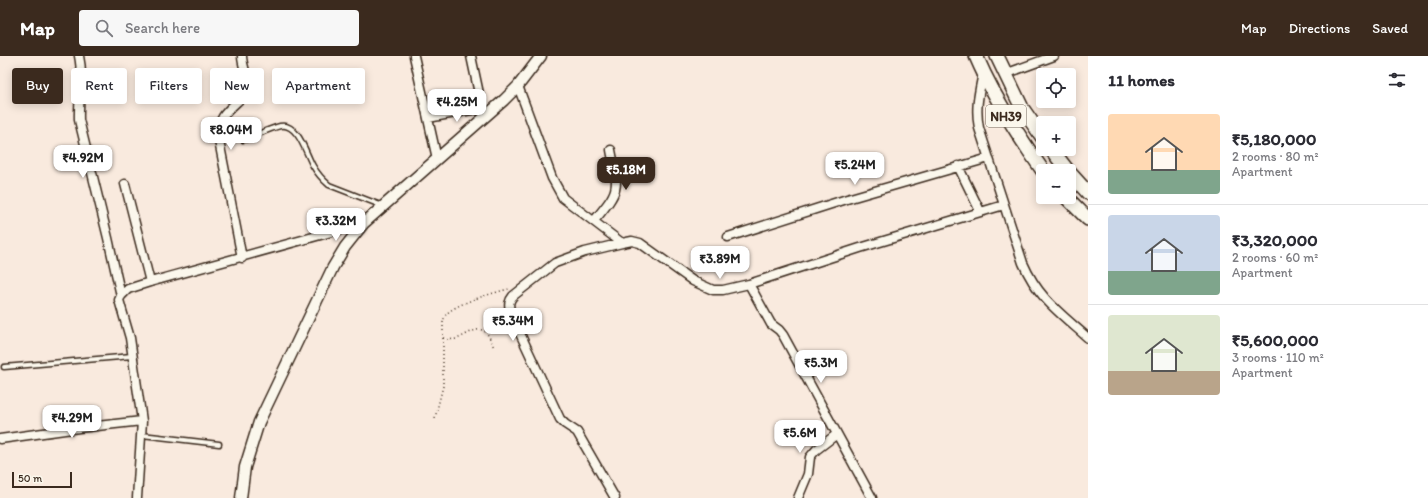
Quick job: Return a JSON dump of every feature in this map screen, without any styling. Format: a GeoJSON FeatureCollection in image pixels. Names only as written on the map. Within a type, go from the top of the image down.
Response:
{"type":"FeatureCollection","features":[{"type":"Feature","properties":{"kind":"highway","name":"NH39"},"geometry":{"type":"LineString","coordinates":[[976,56],[1001,108],[1038,164]]}},
{"type":"Feature","properties":{"kind":"highway","name":"NH39"},"geometry":{"type":"LineString","coordinates":[[997,56],[1022,108],[1036,128]]}},
{"type":"Feature","properties":{"kind":"highway"},"geometry":{"type":"LineString","coordinates":[[1057,156],[1063,164]]}},
{"type":"Feature","properties":{"kind":"highway"},"geometry":{"type":"LineString","coordinates":[[1076,179],[1088,193]]}},
{"type":"Feature","properties":{"kind":"highway"},"geometry":{"type":"LineString","coordinates":[[1073,204],[1088,219]]}},
{"type":"Feature","properties":{"kind":"street"},"geometry":{"type":"LineString","coordinates":[[79,56],[81,67],[78,111],[80,126],[121,296],[120,305],[130,338],[142,421],[137,498]]}},
{"type":"Feature","properties":{"kind":"street"},"geometry":{"type":"LineString","coordinates":[[242,56],[247,78],[246,91],[221,118],[218,127],[218,136],[242,258]]}},
{"type":"Feature","properties":{"kind":"street"},"geometry":{"type":"LineString","coordinates":[[414,56],[437,159]]}},
{"type":"Feature","properties":{"kind":"street"},"geometry":{"type":"LineString","coordinates":[[471,56],[483,113]]}},
{"type":"Feature","properties":{"kind":"street"},"geometry":{"type":"LineString","coordinates":[[241,498],[245,467],[260,422],[333,267],[345,247],[364,223],[437,159],[483,113],[518,86],[541,56]]}},
{"type":"Feature","properties":{"kind":"street"},"geometry":{"type":"LineString","coordinates":[[1005,74],[1054,56]]}},
{"type":"Feature","properties":{"kind":"street"},"geometry":{"type":"LineString","coordinates":[[983,73],[977,99],[977,117],[979,128],[1023,263],[1036,289],[1088,338]]}},
{"type":"Feature","properties":{"kind":"street"},"geometry":{"type":"LineString","coordinates":[[518,86],[558,190],[563,198],[571,206],[594,221],[622,243]]}},
{"type":"Feature","properties":{"kind":"street"},"geometry":{"type":"LineString","coordinates":[[428,118],[483,113]]}},
{"type":"Feature","properties":{"kind":"street"},"geometry":{"type":"LineString","coordinates":[[594,221],[612,199],[617,187],[611,150]]}},
{"type":"Feature","properties":{"kind":"street"},"geometry":{"type":"LineString","coordinates":[[728,237],[846,199],[989,158]]}},
{"type":"Feature","properties":{"kind":"street"},"geometry":{"type":"LineString","coordinates":[[958,166],[980,211]]}},
{"type":"Feature","properties":{"kind":"street"},"geometry":{"type":"LineString","coordinates":[[125,184],[150,282]]}},
{"type":"Feature","properties":{"kind":"street"},"geometry":{"type":"LineString","coordinates":[[615,498],[578,432],[560,419],[510,312],[509,301],[513,296],[555,263],[585,252],[632,241],[640,243],[693,281],[706,288],[723,290],[749,284],[980,211],[1004,205]]}},
{"type":"Feature","properties":{"kind":"street"},"geometry":{"type":"LineString","coordinates":[[121,296],[128,289],[150,282],[242,258],[364,223]]}},
{"type":"Feature","properties":{"kind":"street"},"geometry":{"type":"LineString","coordinates":[[749,284],[771,324],[783,335],[872,498]]}},
{"type":"Feature","properties":{"kind":"street"},"geometry":{"type":"LineString","coordinates":[[0,439],[142,421]]}},
{"type":"Feature","properties":{"kind":"street"},"geometry":{"type":"LineString","coordinates":[[798,498],[808,474],[810,457],[816,450],[837,434]]}},
{"type":"Feature","properties":{"kind":"lane"},"geometry":{"type":"LineString","coordinates":[[243,140],[281,126],[288,126],[298,135],[322,179],[329,184],[383,206]]}},
{"type":"Feature","properties":{"kind":"lane"},"geometry":{"type":"LineString","coordinates":[[4,366],[133,356]]}},
{"type":"Feature","properties":{"kind":"lane"},"geometry":{"type":"LineString","coordinates":[[142,435],[219,444]]}},
{"type":"Feature","properties":{"kind":"path"},"geometry":{"type":"LineString","coordinates":[[435,418],[443,386],[443,322],[445,315],[450,310],[484,296],[529,283]]}},
{"type":"Feature","properties":{"kind":"path"},"geometry":{"type":"LineString","coordinates":[[444,338],[455,339],[480,330],[484,331],[488,336],[494,348]]}}]}
